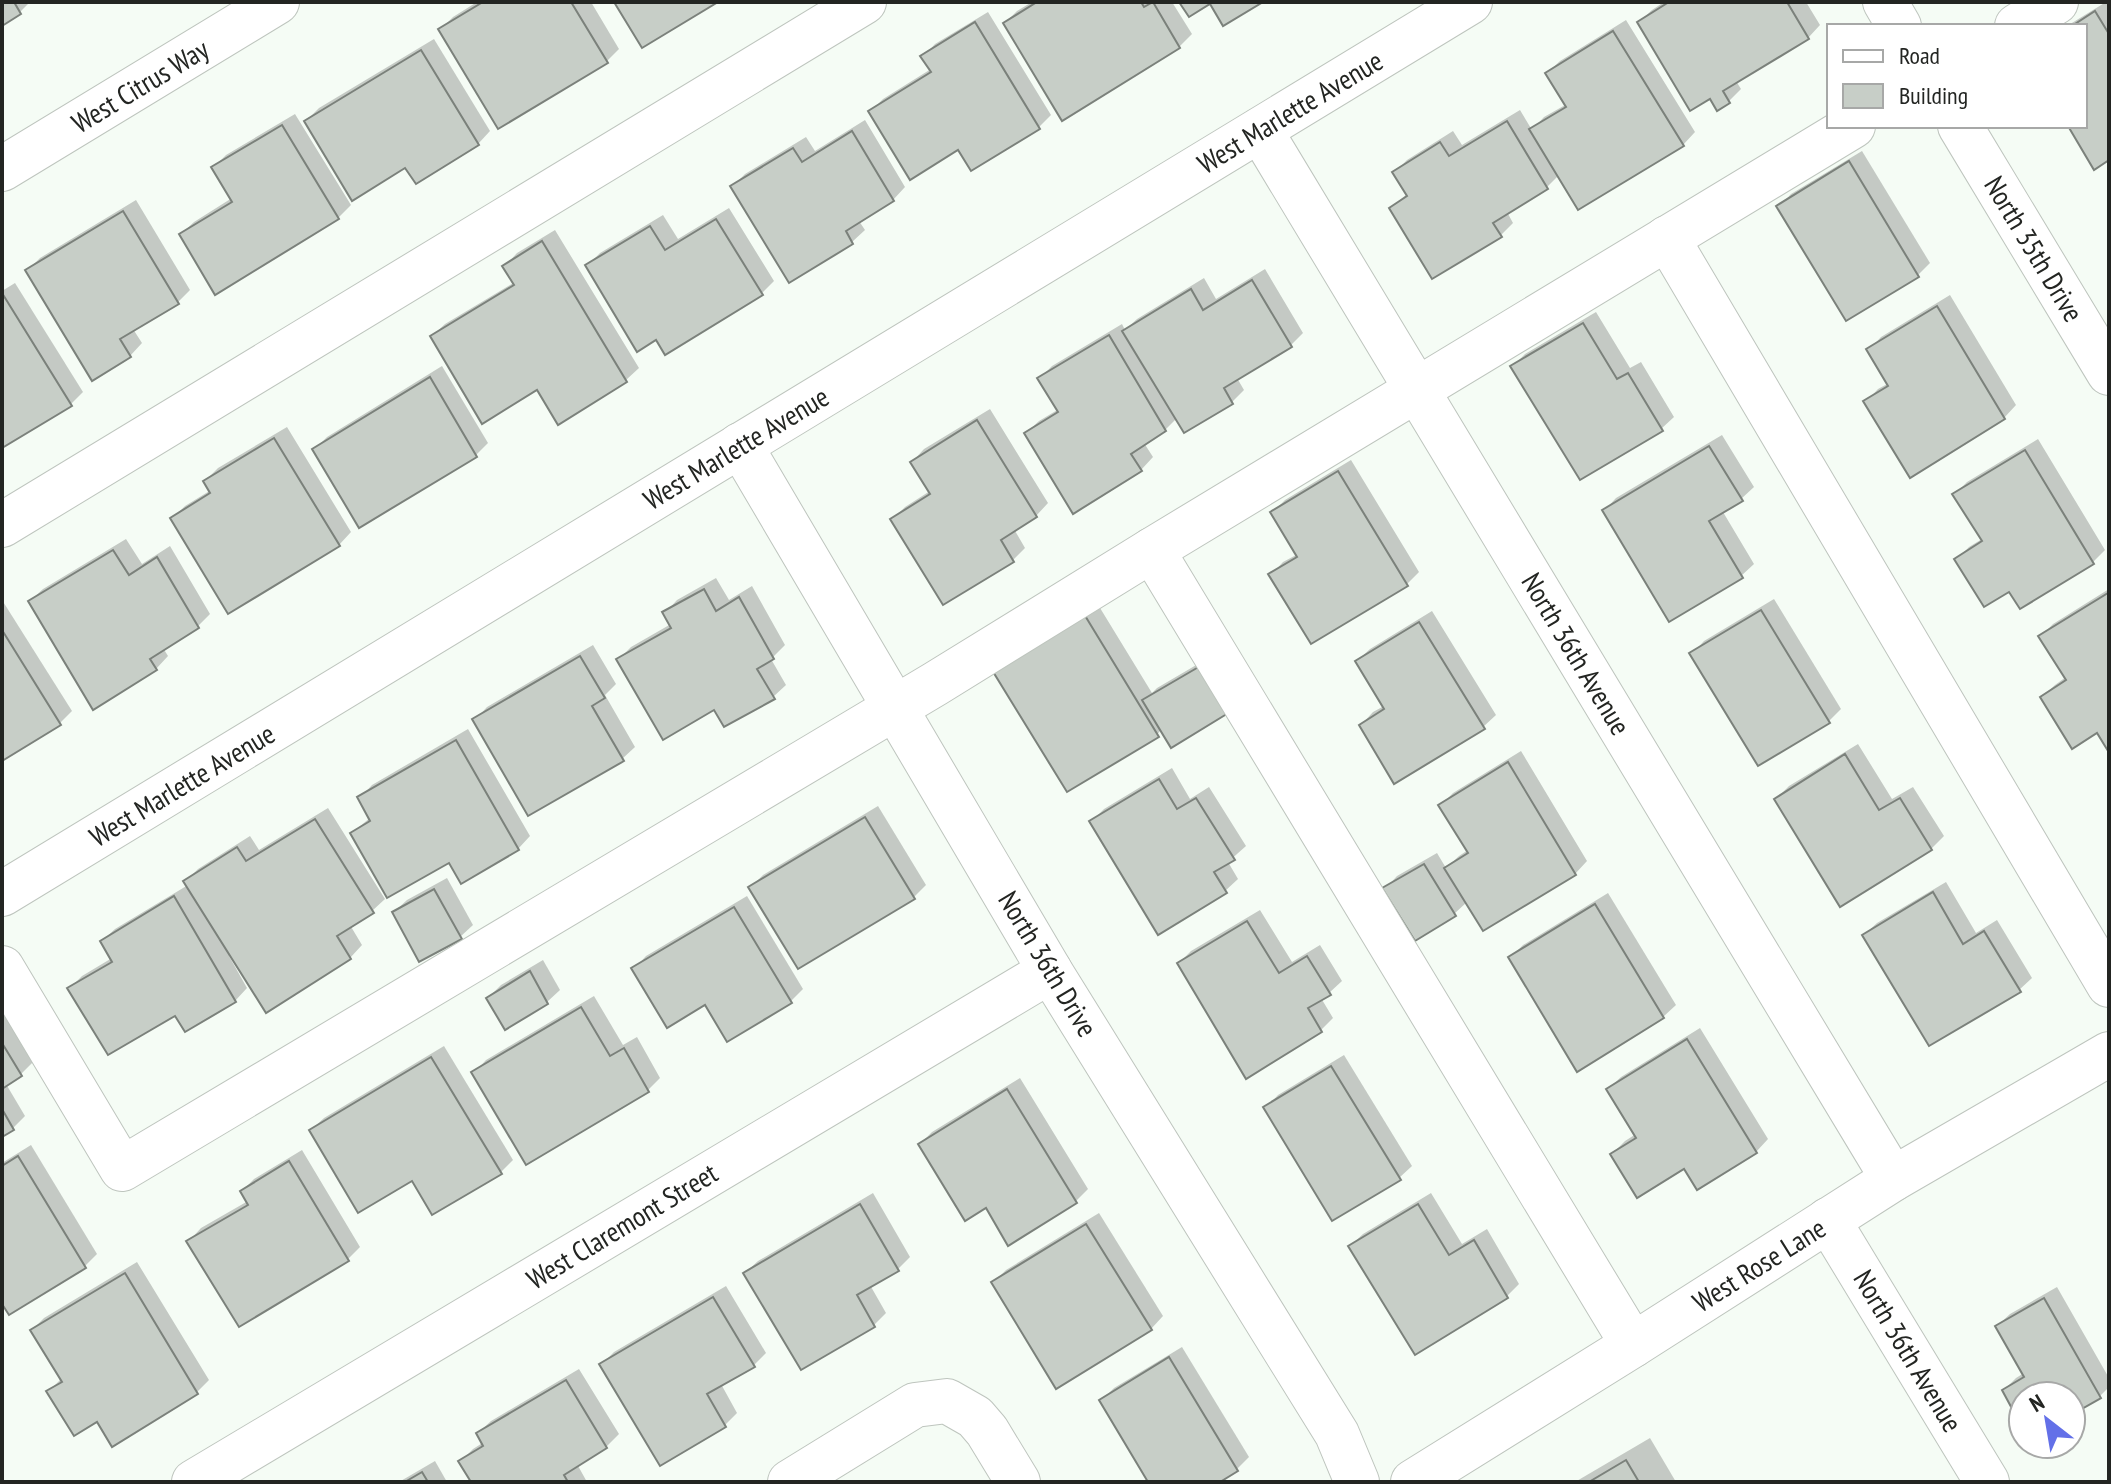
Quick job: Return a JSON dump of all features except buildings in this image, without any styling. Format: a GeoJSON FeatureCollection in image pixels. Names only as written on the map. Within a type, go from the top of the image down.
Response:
{"type":"FeatureCollection","features":[{"type":"Feature","properties":{"kind":"street","name":"West Citrus Way"},"geometry":{"type":"LineString","coordinates":[[2,169],[277,2]]}},
{"type":"Feature","properties":{"kind":"street"},"geometry":{"type":"LineString","coordinates":[[2,525],[864,2]]}},
{"type":"Feature","properties":{"kind":"street","name":"West Marlette Avenue"},"geometry":{"type":"LineString","coordinates":[[2,894],[1470,2]]}},
{"type":"Feature","properties":{"kind":"street"},"geometry":{"type":"LineString","coordinates":[[1885,2],[1898,24]]}},
{"type":"Feature","properties":{"kind":"street"},"geometry":{"type":"LineString","coordinates":[[2020,24],[2056,2]]}},
{"type":"Feature","properties":{"kind":"street"},"geometry":{"type":"LineString","coordinates":[[2,968],[122,1169],[896,708],[1850,128]]}},
{"type":"Feature","properties":{"kind":"street","name":"North 35th Drive"},"geometry":{"type":"LineString","coordinates":[[1961,128],[2109,373]]}},
{"type":"Feature","properties":{"kind":"street","name":"North 36th Avenue"},"geometry":{"type":"LineString","coordinates":[[1260,130],[1893,1179]]}},
{"type":"Feature","properties":{"kind":"street"},"geometry":{"type":"LineString","coordinates":[[1667,238],[2109,985]]}},
{"type":"Feature","properties":{"kind":"street","name":"North 36th Drive"},"geometry":{"type":"LineString","coordinates":[[740,445],[1050,971],[1337,1434],[1357,1482]]}},
{"type":"Feature","properties":{"kind":"street"},"geometry":{"type":"LineString","coordinates":[[1152,550],[1633,1345]]}},
{"type":"Feature","properties":{"kind":"street","name":"West Claremont Street"},"geometry":{"type":"LineString","coordinates":[[194,1482],[1050,971]]}},
{"type":"Feature","properties":{"kind":"street","name":"West Rose Lane"},"geometry":{"type":"LineString","coordinates":[[1413,1482],[1893,1179],[2109,1054]]}},
{"type":"Feature","properties":{"kind":"street","name":"North 36th Avenue"},"geometry":{"type":"LineString","coordinates":[[1828,1220],[1987,1482]]}},
{"type":"Feature","properties":{"kind":"street"},"geometry":{"type":"LineString","coordinates":[[790,1482],[915,1405],[947,1401],[975,1417],[1018,1482]]}}]}
